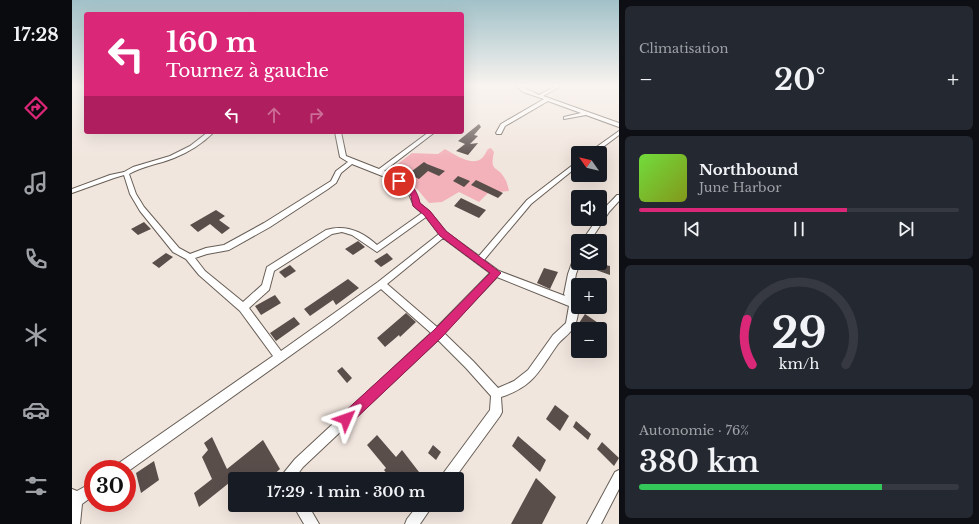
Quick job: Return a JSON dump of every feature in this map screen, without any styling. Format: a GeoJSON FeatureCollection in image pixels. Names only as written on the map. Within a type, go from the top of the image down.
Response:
{"type":"FeatureCollection","features":[{"type":"Feature","properties":{"kind":"street"},"geometry":{"type":"LineString","coordinates":[[499,133],[503,125],[528,110]]}},
{"type":"Feature","properties":{"kind":"street"},"geometry":{"type":"LineString","coordinates":[[580,110],[619,125]]}},
{"type":"Feature","properties":{"kind":"street"},"geometry":{"type":"LineString","coordinates":[[566,118],[587,113]]}},
{"type":"Feature","properties":{"kind":"street"},"geometry":{"type":"LineString","coordinates":[[601,146],[619,133]]}},
{"type":"Feature","properties":{"kind":"street"},"geometry":{"type":"LineString","coordinates":[[72,192],[112,176],[126,173],[135,168],[172,157],[192,147],[208,134]]}},
{"type":"Feature","properties":{"kind":"street"},"geometry":{"type":"LineString","coordinates":[[338,134],[343,157],[351,162],[380,171],[410,187],[415,196],[416,204],[427,213],[443,234],[496,273],[571,303]]}},
{"type":"Feature","properties":{"kind":"street"},"geometry":{"type":"LineString","coordinates":[[380,171],[429,134]]}},
{"type":"Feature","properties":{"kind":"street"},"geometry":{"type":"LineString","coordinates":[[189,257],[206,251],[226,248],[267,225],[326,188],[334,182],[338,172],[351,162]]}},
{"type":"Feature","properties":{"kind":"street"},"geometry":{"type":"LineString","coordinates":[[480,260],[529,202],[571,169]]}},
{"type":"Feature","properties":{"kind":"street"},"geometry":{"type":"LineString","coordinates":[[126,173],[133,194],[142,209],[176,250],[189,257],[202,273],[243,308],[280,357]]}},
{"type":"Feature","properties":{"kind":"street"},"geometry":{"type":"LineString","coordinates":[[591,234],[607,210],[619,197]]}},
{"type":"Feature","properties":{"kind":"street"},"geometry":{"type":"LineString","coordinates":[[243,308],[266,287],[270,269],[334,229],[341,229],[366,238],[377,249],[427,213]]}},
{"type":"Feature","properties":{"kind":"street"},"geometry":{"type":"LineString","coordinates":[[133,460],[381,284],[443,234]]}},
{"type":"Feature","properties":{"kind":"street"},"geometry":{"type":"LineString","coordinates":[[292,472],[438,333],[496,273]]}},
{"type":"Feature","properties":{"kind":"street"},"geometry":{"type":"LineString","coordinates":[[571,279],[568,294],[571,299]]}},
{"type":"Feature","properties":{"kind":"street"},"geometry":{"type":"LineString","coordinates":[[381,284],[438,333],[475,368],[496,394],[496,412],[451,472]]}},
{"type":"Feature","properties":{"kind":"street"},"geometry":{"type":"LineString","coordinates":[[496,394],[513,389],[528,378],[543,361],[555,339],[570,325],[572,314]]}},
{"type":"Feature","properties":{"kind":"street"},"geometry":{"type":"LineString","coordinates":[[594,524],[619,476]]}},
{"type":"Feature","properties":{"kind":"street"},"geometry":{"type":"LineString","coordinates":[[73,524],[74,498],[84,493]]}},
{"type":"Feature","properties":{"kind":"street"},"geometry":{"type":"LineString","coordinates":[[304,512],[312,524]]}},
{"type":"Feature","properties":{"kind":"street"},"geometry":{"type":"LineString","coordinates":[[412,524],[421,512]]}},
{"type":"Feature","properties":{"kind":"shaded area"},"geometry":{"type":"Polygon","coordinates":[[[491,148],[494,152],[493,166],[502,175],[509,191],[488,193],[479,202],[459,192],[442,202],[429,203],[417,189],[387,172],[412,153],[438,154],[445,149],[467,160],[477,161],[484,156],[488,149],[491,148]]]}},
{"type":"Feature","properties":{"kind":"building"},"geometry":{"type":"Polygon","coordinates":[[[479,124],[481,127],[474,135],[478,136],[470,144],[478,143],[468,155],[456,151],[465,144],[458,141],[479,124]]]}},
{"type":"Feature","properties":{"kind":"building"},"geometry":{"type":"Polygon","coordinates":[[[424,162],[445,171],[439,176],[428,171],[419,179],[408,174],[424,162]]]}},
{"type":"Feature","properties":{"kind":"building"},"geometry":{"type":"Polygon","coordinates":[[[458,176],[470,181],[464,187],[453,181],[458,176]]]}},
{"type":"Feature","properties":{"kind":"building"},"geometry":{"type":"Polygon","coordinates":[[[476,180],[503,193],[498,198],[471,185],[476,180]]]}},
{"type":"Feature","properties":{"kind":"building"},"geometry":{"type":"Polygon","coordinates":[[[461,198],[486,210],[479,218],[454,206],[461,198]]]}},
{"type":"Feature","properties":{"kind":"building"},"geometry":{"type":"Polygon","coordinates":[[[216,210],[225,216],[219,220],[230,228],[222,234],[210,224],[198,232],[190,225],[216,210]]]}},
{"type":"Feature","properties":{"kind":"building"},"geometry":{"type":"Polygon","coordinates":[[[144,222],[151,229],[138,235],[131,229],[144,222]]]}},
{"type":"Feature","properties":{"kind":"building"},"geometry":{"type":"Polygon","coordinates":[[[358,241],[365,247],[353,255],[345,249],[358,241]]]}},
{"type":"Feature","properties":{"kind":"building"},"geometry":{"type":"Polygon","coordinates":[[[166,253],[173,257],[159,268],[152,263],[166,253]]]}},
{"type":"Feature","properties":{"kind":"building"},"geometry":{"type":"Polygon","coordinates":[[[387,253],[393,259],[381,267],[374,261],[387,253]]]}},
{"type":"Feature","properties":{"kind":"building"},"geometry":{"type":"Polygon","coordinates":[[[290,265],[296,271],[285,278],[279,272],[290,265]]]}},
{"type":"Feature","properties":{"kind":"building"},"geometry":{"type":"Polygon","coordinates":[[[607,265],[610,266],[610,275],[596,270],[607,270],[607,265]]]}},
{"type":"Feature","properties":{"kind":"building"},"geometry":{"type":"Polygon","coordinates":[[[544,268],[558,272],[550,289],[537,283],[544,268]]]}},
{"type":"Feature","properties":{"kind":"building"},"geometry":{"type":"Polygon","coordinates":[[[348,279],[359,288],[336,305],[333,300],[310,316],[304,309],[348,279]]]}},
{"type":"Feature","properties":{"kind":"building"},"geometry":{"type":"Polygon","coordinates":[[[275,295],[281,303],[261,315],[255,306],[275,295]]]}},
{"type":"Feature","properties":{"kind":"building"},"geometry":{"type":"Polygon","coordinates":[[[406,313],[416,322],[400,337],[399,335],[385,347],[377,338],[406,313]]]}},
{"type":"Feature","properties":{"kind":"building"},"geometry":{"type":"Polygon","coordinates":[[[585,314],[597,322],[580,322],[585,314]]]}},
{"type":"Feature","properties":{"kind":"building"},"geometry":{"type":"Polygon","coordinates":[[[294,317],[300,324],[276,341],[270,333],[294,317]]]}},
{"type":"Feature","properties":{"kind":"building"},"geometry":{"type":"Polygon","coordinates":[[[342,367],[352,378],[347,383],[337,371],[342,367]]]}},
{"type":"Feature","properties":{"kind":"building"},"geometry":{"type":"Polygon","coordinates":[[[555,405],[569,416],[560,431],[546,419],[555,405]]]}},
{"type":"Feature","properties":{"kind":"building"},"geometry":{"type":"Polygon","coordinates":[[[576,421],[591,434],[588,440],[573,427],[576,421]]]}},
{"type":"Feature","properties":{"kind":"building"},"geometry":{"type":"Polygon","coordinates":[[[377,435],[396,457],[402,450],[419,472],[386,472],[384,470],[386,468],[367,445],[377,435]]]}},
{"type":"Feature","properties":{"kind":"building"},"geometry":{"type":"Polygon","coordinates":[[[518,436],[546,460],[540,472],[512,446],[518,436]]]}},
{"type":"Feature","properties":{"kind":"building"},"geometry":{"type":"Polygon","coordinates":[[[212,437],[227,469],[263,440],[280,469],[277,472],[228,472],[228,484],[199,507],[194,493],[212,479],[202,457],[208,450],[204,443],[212,437]]]}},
{"type":"Feature","properties":{"kind":"building"},"geometry":{"type":"Polygon","coordinates":[[[602,442],[619,458],[614,466],[597,449],[602,442]]]}},
{"type":"Feature","properties":{"kind":"building"},"geometry":{"type":"Polygon","coordinates":[[[433,445],[441,452],[436,460],[428,453],[433,445]]]}},
{"type":"Feature","properties":{"kind":"building"},"geometry":{"type":"Polygon","coordinates":[[[154,461],[159,480],[141,493],[136,473],[154,461]]]}},
{"type":"Feature","properties":{"kind":"building"},"geometry":{"type":"Polygon","coordinates":[[[536,478],[556,497],[542,524],[511,524],[536,478]]]}},
{"type":"Feature","properties":{"kind":"route"},"geometry":{"type":"LineString","coordinates":[[346,419],[438,333],[496,273],[443,234],[427,213],[416,204],[415,196],[410,187],[399,181]]}}]}
